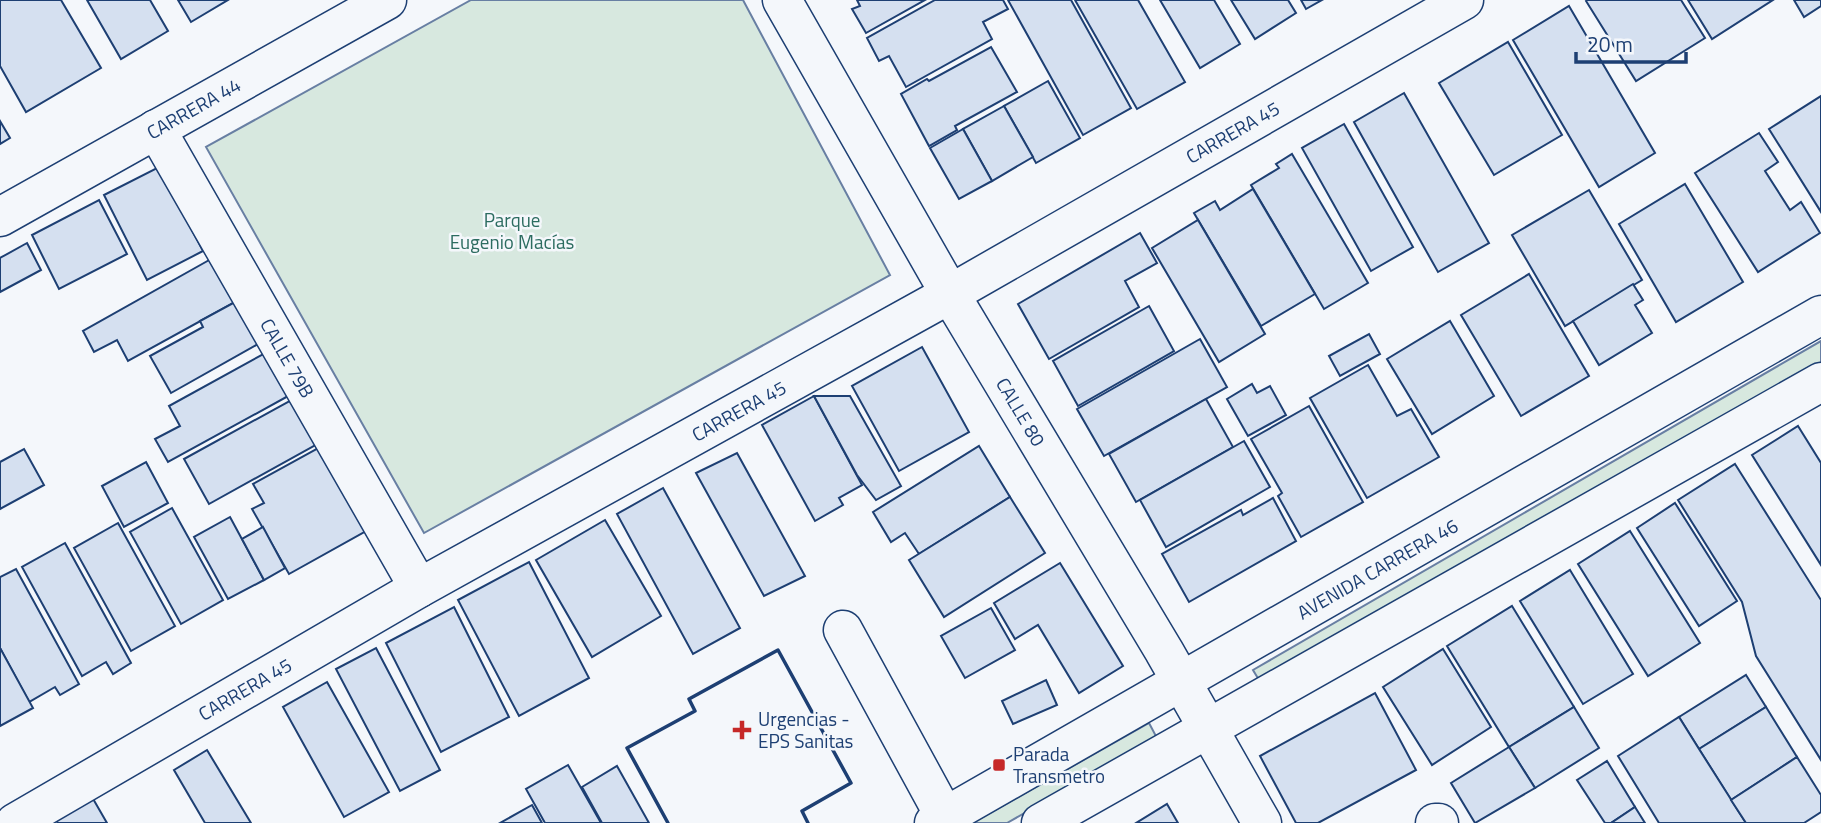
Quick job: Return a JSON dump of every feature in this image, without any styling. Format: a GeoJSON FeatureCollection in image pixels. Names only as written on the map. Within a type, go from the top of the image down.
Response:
{"type":"FeatureCollection","features":[{"type":"Feature","properties":{"kind":"street","name":"CARRERA 44"},"geometry":{"type":"LineString","coordinates":[[0,217],[387,0]]}},
{"type":"Feature","properties":{"kind":"street","name":"CALLE 80"},"geometry":{"type":"LineString","coordinates":[[782,0],[950,294],[1182,681],[1262,823]]}},
{"type":"Feature","properties":{"kind":"street","name":"CARRERA 45"},"geometry":{"type":"LineString","coordinates":[[15,823],[419,588],[950,294],[1464,0]]}},
{"type":"Feature","properties":{"kind":"street","name":"CALLE 79B"},"geometry":{"type":"LineString","coordinates":[[156,129],[419,588]]}},
{"type":"Feature","properties":{"kind":"street","name":"AVENIDA CARRERA 46"},"geometry":{"type":"LineString","coordinates":[[940,820],[1821,315]]}},
{"type":"Feature","properties":{"kind":"street"},"geometry":{"type":"LineString","coordinates":[[1041,823],[1821,382]]}},
{"type":"Feature","properties":{"kind":"street"},"geometry":{"type":"LineString","coordinates":[[843,630],[940,820]]}},
{"type":"Feature","properties":{"kind":"green space","name":"Parque Eugenio Macías"},"geometry":{"type":"Polygon","coordinates":[[[471,0],[743,0],[890,275],[424,533],[206,147],[471,0]]]}},
{"type":"Feature","properties":{"kind":"green space"},"geometry":{"type":"Polygon","coordinates":[[[1821,341],[1821,362],[1262,685],[1253,670],[1821,341]]]}},
{"type":"Feature","properties":{"kind":"green space"},"geometry":{"type":"Polygon","coordinates":[[[1149,723],[1157,738],[1007,823],[972,823],[1149,723]]]}},
{"type":"Feature","properties":{"kind":"building"},"geometry":{"type":"Polygon","coordinates":[[[0,0],[61,0],[101,68],[26,112],[0,66],[0,0]]]}},
{"type":"Feature","properties":{"kind":"building"},"geometry":{"type":"Polygon","coordinates":[[[87,0],[150,0],[168,31],[121,59],[87,0]]]}},
{"type":"Feature","properties":{"kind":"building"},"geometry":{"type":"Polygon","coordinates":[[[178,0],[228,0],[191,22],[178,0]]]}},
{"type":"Feature","properties":{"kind":"building"},"geometry":{"type":"Polygon","coordinates":[[[857,0],[925,0],[866,33],[852,9],[860,6],[857,0]]]}},
{"type":"Feature","properties":{"kind":"building"},"geometry":{"type":"Polygon","coordinates":[[[935,0],[1003,0],[1008,9],[983,22],[992,39],[906,87],[889,56],[879,61],[867,38],[935,0]]]}},
{"type":"Feature","properties":{"kind":"building"},"geometry":{"type":"Polygon","coordinates":[[[1008,0],[1071,0],[1131,108],[1083,135],[1008,0]]]}},
{"type":"Feature","properties":{"kind":"building"},"geometry":{"type":"Polygon","coordinates":[[[1075,0],[1138,0],[1185,82],[1137,109],[1075,0]]]}},
{"type":"Feature","properties":{"kind":"building"},"geometry":{"type":"Polygon","coordinates":[[[1160,0],[1214,0],[1240,44],[1200,68],[1160,0]]]}},
{"type":"Feature","properties":{"kind":"building"},"geometry":{"type":"Polygon","coordinates":[[[1231,0],[1288,0],[1296,13],[1255,39],[1231,0]]]}},
{"type":"Feature","properties":{"kind":"building"},"geometry":{"type":"Polygon","coordinates":[[[1301,0],[1322,0],[1306,9],[1301,0]]]}},
{"type":"Feature","properties":{"kind":"building"},"geometry":{"type":"Polygon","coordinates":[[[1587,0],[1681,0],[1705,38],[1636,81],[1587,0]]]}},
{"type":"Feature","properties":{"kind":"building"},"geometry":{"type":"Polygon","coordinates":[[[1688,0],[1773,0],[1712,39],[1688,0]]]}},
{"type":"Feature","properties":{"kind":"building"},"geometry":{"type":"Polygon","coordinates":[[[1794,0],[1821,0],[1821,6],[1804,17],[1794,0]]]}},
{"type":"Feature","properties":{"kind":"building"},"geometry":{"type":"Polygon","coordinates":[[[1569,6],[1655,153],[1599,187],[1513,40],[1569,6]]]}},
{"type":"Feature","properties":{"kind":"building"},"geometry":{"type":"Polygon","coordinates":[[[1508,42],[1562,135],[1494,175],[1439,83],[1508,42]]]}},
{"type":"Feature","properties":{"kind":"building"},"geometry":{"type":"Polygon","coordinates":[[[991,47],[1017,92],[955,126],[957,130],[929,146],[901,94],[991,47]]]}},
{"type":"Feature","properties":{"kind":"building"},"geometry":{"type":"Polygon","coordinates":[[[1048,81],[1080,138],[1036,163],[1004,106],[1048,81]]]}},
{"type":"Feature","properties":{"kind":"building"},"geometry":{"type":"Polygon","coordinates":[[[1404,93],[1489,243],[1438,272],[1354,122],[1404,93]]]}},
{"type":"Feature","properties":{"kind":"building"},"geometry":{"type":"Polygon","coordinates":[[[1821,96],[1821,212],[1769,129],[1821,96]]]}},
{"type":"Feature","properties":{"kind":"building"},"geometry":{"type":"Polygon","coordinates":[[[1004,106],[1033,157],[992,181],[963,129],[1004,106]]]}},
{"type":"Feature","properties":{"kind":"building"},"geometry":{"type":"Polygon","coordinates":[[[0,121],[10,138],[0,144],[0,121]]]}},
{"type":"Feature","properties":{"kind":"building"},"geometry":{"type":"Polygon","coordinates":[[[1344,124],[1413,247],[1371,271],[1302,148],[1344,124]]]}},
{"type":"Feature","properties":{"kind":"building"},"geometry":{"type":"Polygon","coordinates":[[[963,129],[992,181],[959,199],[930,148],[963,129]]]}},
{"type":"Feature","properties":{"kind":"building"},"geometry":{"type":"Polygon","coordinates":[[[1759,133],[1778,162],[1765,171],[1790,210],[1801,202],[1820,233],[1758,272],[1695,173],[1759,133]]]}},
{"type":"Feature","properties":{"kind":"building"},"geometry":{"type":"Polygon","coordinates":[[[1292,154],[1368,283],[1324,309],[1251,185],[1279,168],[1276,164],[1292,154]]]}},
{"type":"Feature","properties":{"kind":"building"},"geometry":{"type":"Polygon","coordinates":[[[159,167],[203,251],[147,280],[104,195],[159,167]]]}},
{"type":"Feature","properties":{"kind":"building"},"geometry":{"type":"Polygon","coordinates":[[[1685,184],[1743,282],[1676,322],[1619,224],[1685,184]]]}},
{"type":"Feature","properties":{"kind":"building"},"geometry":{"type":"Polygon","coordinates":[[[1253,189],[1315,294],[1261,326],[1194,213],[1215,201],[1220,210],[1253,189]]]}},
{"type":"Feature","properties":{"kind":"building"},"geometry":{"type":"Polygon","coordinates":[[[1589,190],[1642,280],[1565,326],[1512,235],[1589,190]]]}},
{"type":"Feature","properties":{"kind":"building"},"geometry":{"type":"Polygon","coordinates":[[[99,200],[127,254],[59,289],[32,235],[99,200]]]}},
{"type":"Feature","properties":{"kind":"building"},"geometry":{"type":"Polygon","coordinates":[[[1198,220],[1265,334],[1219,362],[1152,248],[1198,220]]]}},
{"type":"Feature","properties":{"kind":"building"},"geometry":{"type":"Polygon","coordinates":[[[1140,233],[1157,263],[1125,281],[1139,307],[1049,359],[1018,304],[1140,233]]]}},
{"type":"Feature","properties":{"kind":"building"},"geometry":{"type":"Polygon","coordinates":[[[27,243],[41,270],[0,292],[0,258],[27,243]]]}},
{"type":"Feature","properties":{"kind":"building"},"geometry":{"type":"Polygon","coordinates":[[[211,259],[235,302],[128,361],[117,340],[94,352],[83,331],[211,259]]]}},
{"type":"Feature","properties":{"kind":"building"},"geometry":{"type":"Polygon","coordinates":[[[1529,274],[1589,376],[1521,416],[1461,315],[1529,274]]]}},
{"type":"Feature","properties":{"kind":"building"},"geometry":{"type":"Polygon","coordinates":[[[1633,284],[1643,300],[1635,305],[1652,333],[1599,365],[1573,321],[1633,284]]]}},
{"type":"Feature","properties":{"kind":"building"},"geometry":{"type":"Polygon","coordinates":[[[235,302],[258,344],[171,393],[150,356],[203,327],[200,321],[235,302]]]}},
{"type":"Feature","properties":{"kind":"building"},"geometry":{"type":"Polygon","coordinates":[[[1149,306],[1174,351],[1078,406],[1053,361],[1149,306]]]}},
{"type":"Feature","properties":{"kind":"building"},"geometry":{"type":"Polygon","coordinates":[[[1450,321],[1494,396],[1432,434],[1387,359],[1450,321]]]}},
{"type":"Feature","properties":{"kind":"building"},"geometry":{"type":"Polygon","coordinates":[[[1369,334],[1380,354],[1340,376],[1329,356],[1369,334]]]}},
{"type":"Feature","properties":{"kind":"building"},"geometry":{"type":"Polygon","coordinates":[[[1200,339],[1227,387],[1104,456],[1077,409],[1200,339]]]}},
{"type":"Feature","properties":{"kind":"building"},"geometry":{"type":"Polygon","coordinates":[[[922,347],[969,432],[899,471],[852,386],[922,347]]]}},
{"type":"Feature","properties":{"kind":"building"},"geometry":{"type":"Polygon","coordinates":[[[267,352],[290,395],[168,462],[155,439],[180,426],[169,406],[267,352]]]}},
{"type":"Feature","properties":{"kind":"building"},"geometry":{"type":"Polygon","coordinates":[[[1368,365],[1397,416],[1411,409],[1439,457],[1367,498],[1310,398],[1368,365]]]}},
{"type":"Feature","properties":{"kind":"building"},"geometry":{"type":"Polygon","coordinates":[[[1252,384],[1257,393],[1270,386],[1286,415],[1248,436],[1227,399],[1252,384]]]}},
{"type":"Feature","properties":{"kind":"building"},"geometry":{"type":"Polygon","coordinates":[[[814,396],[862,485],[839,498],[843,505],[815,521],[762,425],[814,396]]]}},
{"type":"Feature","properties":{"kind":"building"},"geometry":{"type":"Polygon","coordinates":[[[814,396],[850,396],[901,486],[876,500],[857,475],[814,396]]]}},
{"type":"Feature","properties":{"kind":"building"},"geometry":{"type":"Polygon","coordinates":[[[295,398],[319,443],[209,504],[184,459],[295,398]]]}},
{"type":"Feature","properties":{"kind":"building"},"geometry":{"type":"Polygon","coordinates":[[[1206,399],[1233,447],[1136,502],[1109,454],[1206,399]]]}},
{"type":"Feature","properties":{"kind":"building"},"geometry":{"type":"Polygon","coordinates":[[[1309,406],[1363,502],[1301,537],[1278,496],[1282,493],[1251,439],[1309,406]]]}},
{"type":"Feature","properties":{"kind":"building"},"geometry":{"type":"Polygon","coordinates":[[[1798,426],[1821,463],[1821,565],[1752,455],[1798,426]]]}},
{"type":"Feature","properties":{"kind":"building"},"geometry":{"type":"Polygon","coordinates":[[[1244,441],[1270,487],[1166,547],[1140,500],[1244,441]]]}},
{"type":"Feature","properties":{"kind":"building"},"geometry":{"type":"Polygon","coordinates":[[[979,446],[1010,497],[919,554],[905,533],[891,542],[873,512],[979,446]]]}},
{"type":"Feature","properties":{"kind":"building"},"geometry":{"type":"Polygon","coordinates":[[[320,447],[366,531],[289,574],[252,509],[264,503],[253,484],[320,447]]]}},
{"type":"Feature","properties":{"kind":"building"},"geometry":{"type":"Polygon","coordinates":[[[24,449],[44,485],[0,509],[0,462],[24,449]]]}},
{"type":"Feature","properties":{"kind":"building"},"geometry":{"type":"Polygon","coordinates":[[[737,453],[805,576],[764,596],[696,473],[737,453]]]}},
{"type":"Feature","properties":{"kind":"building"},"geometry":{"type":"Polygon","coordinates":[[[146,462],[168,503],[124,527],[102,486],[146,462]]]}},
{"type":"Feature","properties":{"kind":"building"},"geometry":{"type":"Polygon","coordinates":[[[1735,464],[1821,600],[1821,760],[1756,656],[1742,602],[1678,500],[1735,464]]]}},
{"type":"Feature","properties":{"kind":"building"},"geometry":{"type":"Polygon","coordinates":[[[663,488],[740,628],[693,654],[617,514],[663,488]]]}},
{"type":"Feature","properties":{"kind":"building"},"geometry":{"type":"Polygon","coordinates":[[[1010,497],[1045,553],[944,617],[909,560],[1010,497]]]}},
{"type":"Feature","properties":{"kind":"building"},"geometry":{"type":"Polygon","coordinates":[[[1273,498],[1296,541],[1189,602],[1162,554],[1241,510],[1243,515],[1273,498]]]}},
{"type":"Feature","properties":{"kind":"building"},"geometry":{"type":"Polygon","coordinates":[[[1675,503],[1737,601],[1699,626],[1637,528],[1675,503]]]}},
{"type":"Feature","properties":{"kind":"building"},"geometry":{"type":"Polygon","coordinates":[[[172,508],[223,600],[181,624],[130,532],[172,508]]]}},
{"type":"Feature","properties":{"kind":"building"},"geometry":{"type":"Polygon","coordinates":[[[230,517],[264,580],[228,599],[194,537],[230,517]]]}},
{"type":"Feature","properties":{"kind":"building"},"geometry":{"type":"Polygon","coordinates":[[[605,520],[661,616],[592,657],[536,560],[605,520]]]}},
{"type":"Feature","properties":{"kind":"building"},"geometry":{"type":"Polygon","coordinates":[[[118,523],[175,626],[131,651],[74,548],[118,523]]]}},
{"type":"Feature","properties":{"kind":"building"},"geometry":{"type":"Polygon","coordinates":[[[263,527],[285,568],[264,580],[242,539],[263,527]]]}},
{"type":"Feature","properties":{"kind":"building"},"geometry":{"type":"Polygon","coordinates":[[[1630,531],[1700,643],[1648,676],[1578,564],[1630,531]]]}},
{"type":"Feature","properties":{"kind":"building"},"geometry":{"type":"Polygon","coordinates":[[[65,543],[131,663],[113,674],[106,662],[82,676],[22,567],[65,543]]]}},
{"type":"Feature","properties":{"kind":"building"},"geometry":{"type":"Polygon","coordinates":[[[529,562],[589,678],[519,716],[458,600],[529,562]]]}},
{"type":"Feature","properties":{"kind":"building"},"geometry":{"type":"Polygon","coordinates":[[[1060,563],[1123,666],[1079,693],[1038,625],[1015,639],[994,603],[1060,563]]]}},
{"type":"Feature","properties":{"kind":"building"},"geometry":{"type":"Polygon","coordinates":[[[16,569],[79,684],[60,695],[55,687],[29,702],[0,648],[0,577],[16,569]]]}},
{"type":"Feature","properties":{"kind":"building"},"geometry":{"type":"Polygon","coordinates":[[[1570,570],[1633,674],[1583,704],[1520,601],[1570,570]]]}},
{"type":"Feature","properties":{"kind":"building"},"geometry":{"type":"Polygon","coordinates":[[[1512,606],[1574,707],[1509,747],[1447,646],[1512,606]]]}},
{"type":"Feature","properties":{"kind":"building"},"geometry":{"type":"Polygon","coordinates":[[[454,607],[509,717],[441,752],[386,643],[454,607]]]}},
{"type":"Feature","properties":{"kind":"building"},"geometry":{"type":"Polygon","coordinates":[[[991,608],[1015,650],[965,678],[941,636],[991,608]]]}},
{"type":"Feature","properties":{"kind":"building"},"geometry":{"type":"Polygon","coordinates":[[[0,648],[33,708],[0,726],[0,648]]]}},
{"type":"Feature","properties":{"kind":"building"},"geometry":{"type":"Polygon","coordinates":[[[376,648],[440,770],[400,791],[336,669],[376,648]]]}},
{"type":"Feature","properties":{"kind":"building"},"geometry":{"type":"Polygon","coordinates":[[[1443,649],[1491,727],[1432,765],[1383,687],[1443,649]]]}},
{"type":"Feature","properties":{"kind":"building"},"geometry":{"type":"Polygon","coordinates":[[[1746,675],[1766,707],[1699,749],[1679,717],[1746,675]]]}},
{"type":"Feature","properties":{"kind":"building"},"geometry":{"type":"Polygon","coordinates":[[[1046,680],[1057,705],[1013,724],[1002,701],[1046,680]]]}},
{"type":"Feature","properties":{"kind":"building"},"geometry":{"type":"Polygon","coordinates":[[[327,682],[389,792],[344,817],[283,707],[327,682]]]}},
{"type":"Feature","properties":{"kind":"building"},"geometry":{"type":"Polygon","coordinates":[[[1375,693],[1416,770],[1318,823],[1296,823],[1260,756],[1375,693]]]}},
{"type":"Feature","properties":{"kind":"building"},"geometry":{"type":"Polygon","coordinates":[[[1574,707],[1599,748],[1535,788],[1509,747],[1574,707]]]}},
{"type":"Feature","properties":{"kind":"building"},"geometry":{"type":"Polygon","coordinates":[[[1766,707],[1797,757],[1731,800],[1699,749],[1766,707]]]}},
{"type":"Feature","properties":{"kind":"building"},"geometry":{"type":"Polygon","coordinates":[[[1679,717],[1746,823],[1659,823],[1618,756],[1679,717]]]}},
{"type":"Feature","properties":{"kind":"building"},"geometry":{"type":"Polygon","coordinates":[[[1509,747],[1535,788],[1475,823],[1451,783],[1509,747]]]}},
{"type":"Feature","properties":{"kind":"building"},"geometry":{"type":"Polygon","coordinates":[[[207,750],[251,823],[205,823],[174,770],[207,750]]]}},
{"type":"Feature","properties":{"kind":"building"},"geometry":{"type":"Polygon","coordinates":[[[1797,757],[1821,795],[1821,812],[1804,823],[1746,823],[1731,800],[1797,757]]]}},
{"type":"Feature","properties":{"kind":"building"},"geometry":{"type":"Polygon","coordinates":[[[1607,761],[1635,807],[1611,823],[1605,823],[1577,780],[1607,761]]]}},
{"type":"Feature","properties":{"kind":"building"},"geometry":{"type":"Polygon","coordinates":[[[568,765],[601,823],[545,823],[526,789],[568,765]]]}},
{"type":"Feature","properties":{"kind":"building"},"geometry":{"type":"Polygon","coordinates":[[[617,766],[649,823],[602,823],[582,787],[617,766]]]}},
{"type":"Feature","properties":{"kind":"building"},"geometry":{"type":"Polygon","coordinates":[[[92,797],[107,823],[58,823],[55,819],[92,797]]]}},
{"type":"Feature","properties":{"kind":"building"},"geometry":{"type":"Polygon","coordinates":[[[1167,804],[1178,823],[1136,823],[1167,804]]]}},
{"type":"Feature","properties":{"kind":"building"},"geometry":{"type":"Polygon","coordinates":[[[532,805],[542,823],[500,823],[532,805]]]}},
{"type":"Feature","properties":{"kind":"building"},"geometry":{"type":"Polygon","coordinates":[[[1635,807],[1645,823],[1611,823],[1635,807]]]}},
{"type":"Feature","properties":{"kind":"wall"},"geometry":{"type":"LineString","coordinates":[[668,823],[627,748],[695,711],[689,699],[778,650],[851,783],[802,811],[808,823]]}},
{"type":"Feature","properties":{"kind":"place","name":"Urgencias - EPS Sanitas"},"geometry":{"type":"Point","coordinates":[742,730]}},
{"type":"Feature","properties":{"kind":"place","name":"Parada Transmetro"},"geometry":{"type":"Point","coordinates":[999,765]}}]}
